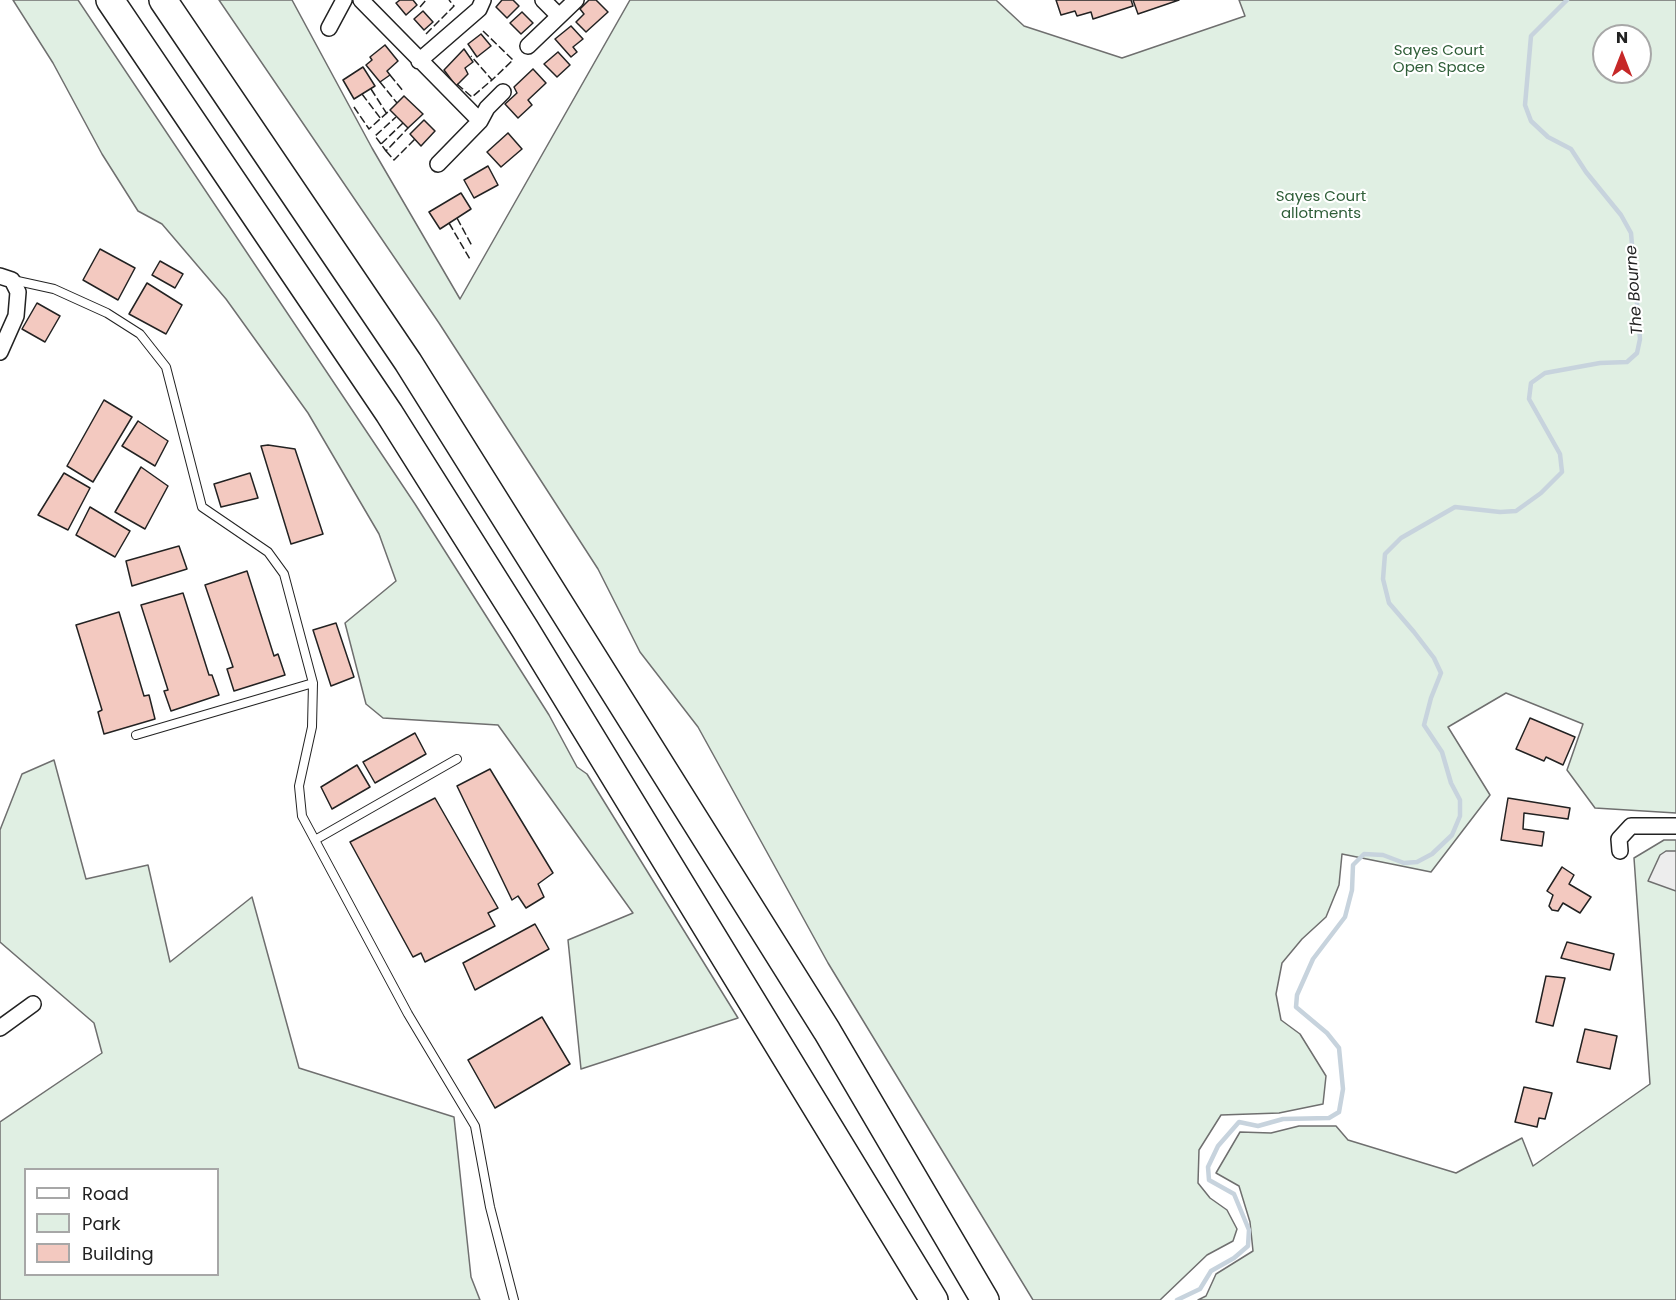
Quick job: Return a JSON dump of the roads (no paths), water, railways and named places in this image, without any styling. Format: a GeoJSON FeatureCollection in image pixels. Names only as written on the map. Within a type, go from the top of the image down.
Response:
{"type":"FeatureCollection","features":[{"type":"Feature","properties":{"kind":"highway"},"geometry":{"type":"LineString","coordinates":[[110,0],[407,442],[525,629],[933,1300]]}},
{"type":"Feature","properties":{"kind":"highway"},"geometry":{"type":"LineString","coordinates":[[163,0],[420,382],[827,1031],[985,1300]]}},
{"type":"Feature","properties":{"kind":"street"},"geometry":{"type":"LineString","coordinates":[[329,28],[344,0]]}},
{"type":"Feature","properties":{"kind":"street"},"geometry":{"type":"LineString","coordinates":[[362,0],[419,62],[480,121]]}},
{"type":"Feature","properties":{"kind":"street"},"geometry":{"type":"LineString","coordinates":[[419,62],[479,9],[483,0]]}},
{"type":"Feature","properties":{"kind":"street"},"geometry":{"type":"LineString","coordinates":[[543,0],[559,16]]}},
{"type":"Feature","properties":{"kind":"street"},"geometry":{"type":"LineString","coordinates":[[528,46],[576,0]]}},
{"type":"Feature","properties":{"kind":"street"},"geometry":{"type":"LineString","coordinates":[[438,164],[480,121],[487,108],[503,92]]}},
{"type":"Feature","properties":{"kind":"street"},"geometry":{"type":"LineString","coordinates":[[0,352],[16,316],[18,292],[6,278]]}},
{"type":"Feature","properties":{"kind":"street"},"geometry":{"type":"LineString","coordinates":[[1620,851],[1619,838],[1631,825],[1676,826]]}},
{"type":"Feature","properties":{"kind":"street"},"geometry":{"type":"LineString","coordinates":[[0,1026],[33,1004]]}},
{"type":"Feature","properties":{"kind":"lane"},"geometry":{"type":"LineString","coordinates":[[6,278],[54,290],[107,313],[140,334],[166,367],[202,507],[268,552],[284,574],[313,683],[312,727],[299,786],[302,816],[408,1014],[475,1126],[490,1207],[514,1300]]}},
{"type":"Feature","properties":{"kind":"lane"},"geometry":{"type":"LineString","coordinates":[[136,735],[313,683]]}},
{"type":"Feature","properties":{"kind":"lane"},"geometry":{"type":"LineString","coordinates":[[315,840],[457,759]]}},
{"type":"Feature","properties":{"kind":"waterway","name":"The Bourne"},"geometry":{"type":"LineString","coordinates":[[1177,1300],[1200,1289],[1211,1271],[1234,1258],[1248,1246],[1249,1230],[1234,1194],[1209,1180],[1208,1167],[1218,1146],[1239,1122],[1258,1126],[1283,1119],[1329,1118],[1339,1112],[1343,1089],[1339,1048],[1327,1033],[1296,1007],[1297,995],[1313,959],[1345,917],[1352,890],[1353,865],[1364,854],[1383,855],[1404,863],[1417,862],[1432,854],[1452,835],[1460,816],[1460,800],[1451,783],[1442,752],[1424,725],[1441,673],[1434,658],[1389,603],[1383,579],[1385,554],[1401,538],[1455,507],[1500,512],[1516,511],[1541,493],[1562,472],[1560,454],[1529,399],[1531,383],[1545,373],[1600,363],[1627,362],[1637,353],[1640,339],[1631,233],[1621,215],[1586,172],[1571,149],[1548,137],[1531,121],[1525,105],[1531,36],[1567,0]]}},
{"type":"Feature","properties":{"kind":"park label","name":"Sayes Court Open Space"},"geometry":{"type":"Point","coordinates":[1439,60]}},
{"type":"Feature","properties":{"kind":"park label","name":"Sayes Court allotments"},"geometry":{"type":"Point","coordinates":[1321,206]}}]}
